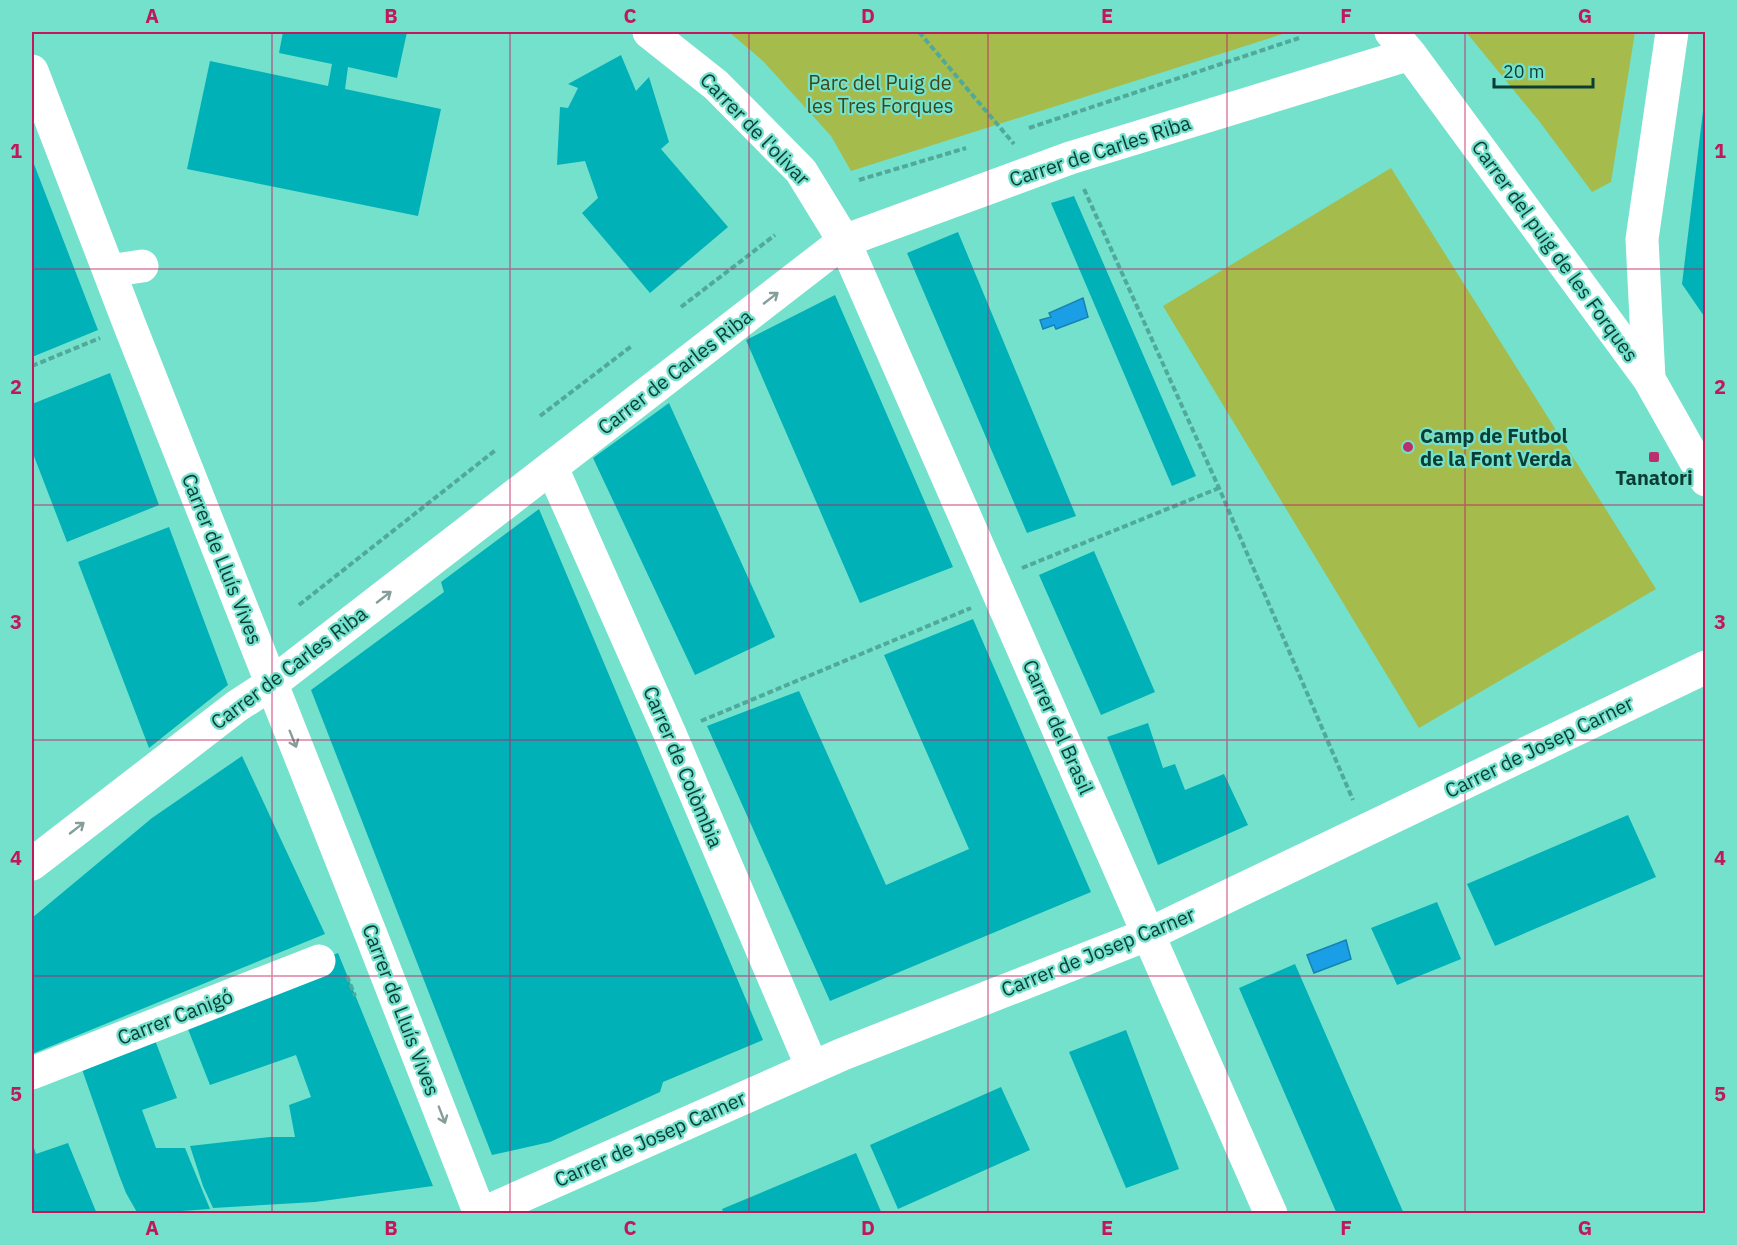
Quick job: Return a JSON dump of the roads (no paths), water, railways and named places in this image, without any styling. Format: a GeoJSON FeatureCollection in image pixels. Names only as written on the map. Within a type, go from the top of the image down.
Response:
{"type":"FeatureCollection","features":[{"type":"Feature","properties":{"kind":"street","name":"Carrer de l'olivar"},"geometry":{"type":"LineString","coordinates":[[649,32],[716,85],[801,171],[844,241]]}},
{"type":"Feature","properties":{"kind":"street"},"geometry":{"type":"LineString","coordinates":[[1649,379],[1642,239],[1672,32]]}},
{"type":"Feature","properties":{"kind":"street","name":"Carrer de Carles Riba"},"geometry":{"type":"LineString","coordinates":[[32,864],[237,706],[271,684],[844,241],[1036,170],[1400,43]]}},
{"type":"Feature","properties":{"kind":"street","name":"Carrer del puig de les Forques"},"geometry":{"type":"LineString","coordinates":[[1400,43],[1649,379],[1706,480]]}},
{"type":"Feature","properties":{"kind":"street","name":"Carrer de Lluís Vives"},"geometry":{"type":"LineString","coordinates":[[32,71],[130,326],[480,1214]]}},
{"type":"Feature","properties":{"kind":"street","name":"Carrer del Brasil"},"geometry":{"type":"LineString","coordinates":[[844,241],[1271,1214]]}},
{"type":"Feature","properties":{"kind":"street"},"geometry":{"type":"LineString","coordinates":[[109,271],[142,266]]}},
{"type":"Feature","properties":{"kind":"street","name":"Carrer de Colòmbia"},"geometry":{"type":"LineString","coordinates":[[552,468],[670,734],[812,1067]]}},
{"type":"Feature","properties":{"kind":"street","name":"Carrer de Josep Carner"},"geometry":{"type":"LineString","coordinates":[[480,1214],[812,1067],[1149,934],[1706,667]]}},
{"type":"Feature","properties":{"kind":"street","name":"Carrer Canigó"},"geometry":{"type":"LineString","coordinates":[[32,1073],[319,961]]}},
{"type":"Feature","properties":{"kind":"water"},"geometry":{"type":"Polygon","coordinates":[[[1083,298],[1088,317],[1056,329],[1054,325],[1043,329],[1040,320],[1051,317],[1049,313],[1083,298]]]}},
{"type":"Feature","properties":{"kind":"water"},"geometry":{"type":"Polygon","coordinates":[[[1346,940],[1351,959],[1314,973],[1307,955],[1346,940]]]}},
{"type":"Feature","properties":{"kind":"place","name":"Camp de Futbol de la Font Verda"},"geometry":{"type":"Point","coordinates":[1408,447]}},
{"type":"Feature","properties":{"kind":"place","name":"Tanatori"},"geometry":{"type":"Point","coordinates":[1654,457]}},
{"type":"Feature","properties":{"kind":"park label","name":"Parc del Puig de les Tres Forques"},"geometry":{"type":"Point","coordinates":[880,94]}}]}
